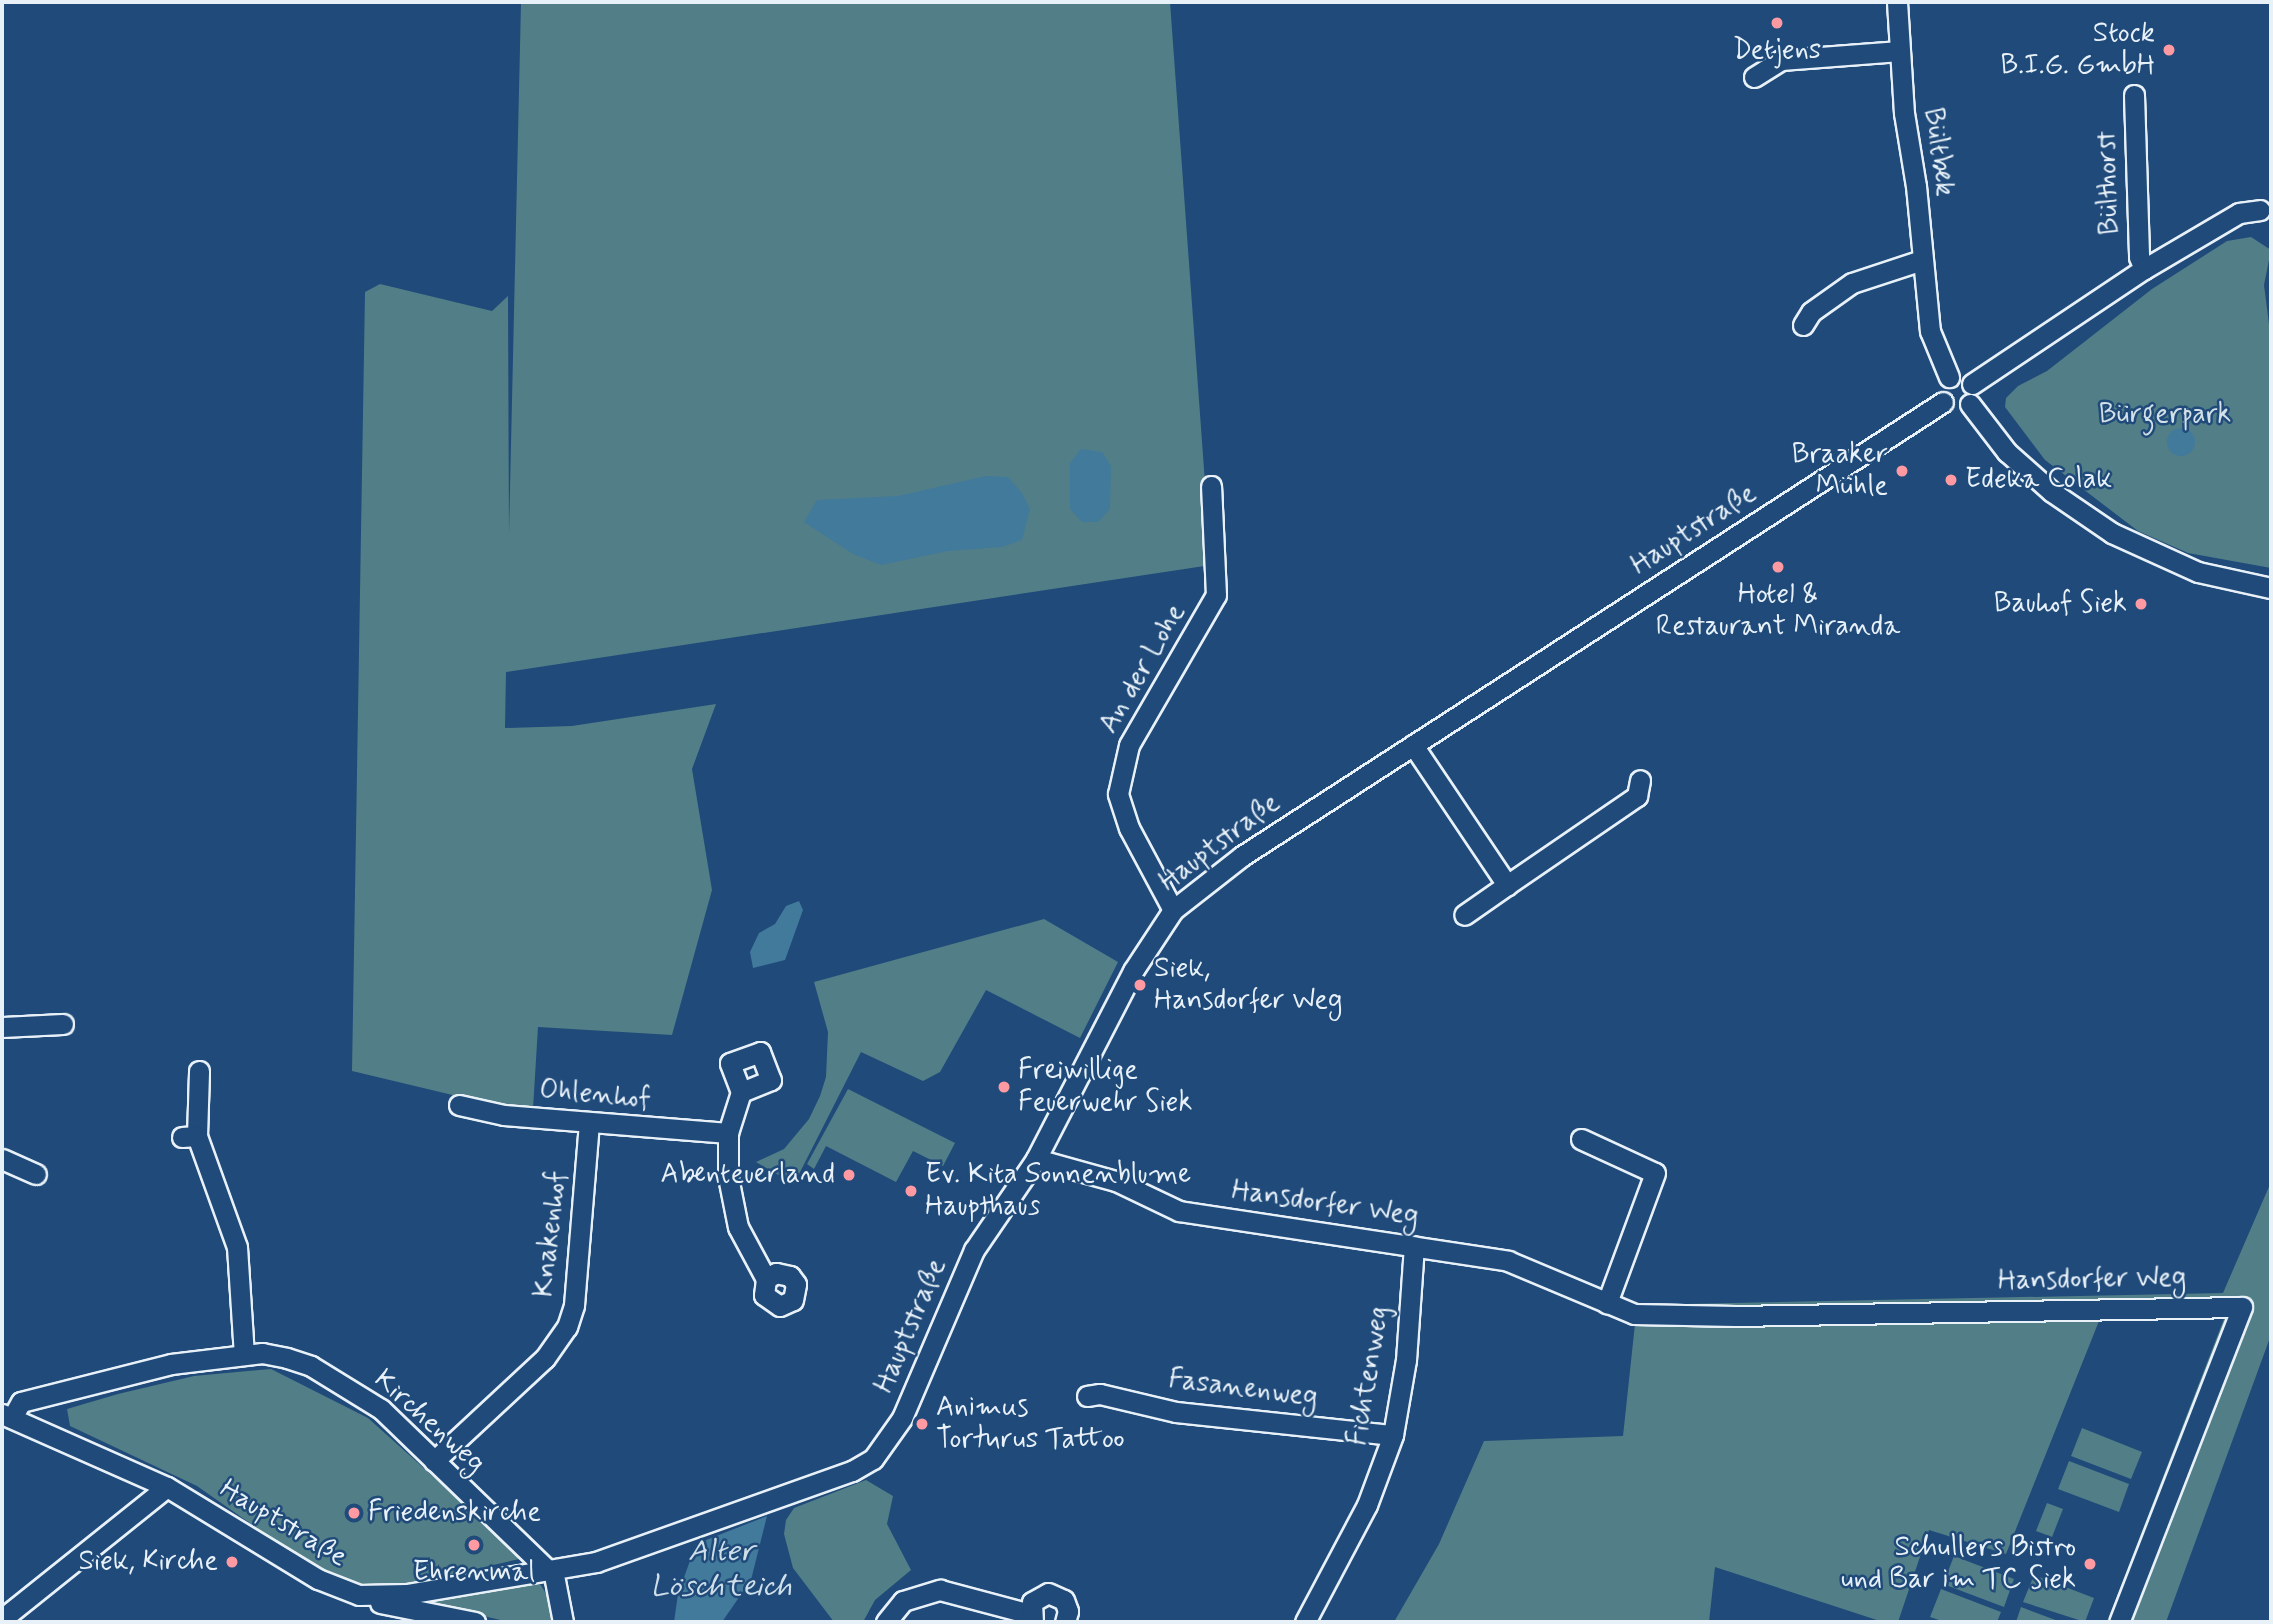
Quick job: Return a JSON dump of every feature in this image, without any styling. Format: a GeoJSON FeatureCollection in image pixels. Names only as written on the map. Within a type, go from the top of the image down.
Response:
{"type":"FeatureCollection","features":[{"type":"Feature","properties":{"kind":"street","name":"Bültbek"},"geometry":{"type":"LineString","coordinates":[[1897,2],[1930,331],[1949,377]]}},
{"type":"Feature","properties":{"kind":"street"},"geometry":{"type":"LineString","coordinates":[[1754,77],[1781,60],[1900,51]]}},
{"type":"Feature","properties":{"kind":"street","name":"Bülthorst"},"geometry":{"type":"LineString","coordinates":[[2134,95],[2139,257],[2144,269]]}},
{"type":"Feature","properties":{"kind":"street"},"geometry":{"type":"LineString","coordinates":[[1972,384],[2144,269],[2239,213],[2260,210]]}},
{"type":"Feature","properties":{"kind":"street"},"geometry":{"type":"LineString","coordinates":[[1803,325],[1811,312],[1852,283],[1922,260]]}},
{"type":"Feature","properties":{"kind":"street"},"geometry":{"type":"LineString","coordinates":[[1970,404],[1953,409],[1942,401],[1940,389],[1949,377],[1959,375],[1972,384]]}},
{"type":"Feature","properties":{"kind":"street"},"geometry":{"type":"LineString","coordinates":[[1972,384],[1970,404],[2007,452],[2052,492],[2112,533],[2198,572],[2271,588]]}},
{"type":"Feature","properties":{"kind":"street","name":"Hauptstraße"},"geometry":{"type":"LineString","coordinates":[[7,1416],[167,1488],[318,1579],[359,1595],[407,1594],[551,1571],[636,1551],[832,1480],[873,1459],[902,1418],[974,1250],[1036,1159],[1133,971],[1172,910],[1223,869],[1942,401]]}},
{"type":"Feature","properties":{"kind":"street","name":"An der Lohe"},"geometry":{"type":"LineString","coordinates":[[1172,910],[1129,828],[1118,794],[1129,745],[1216,594],[1211,486]]}},
{"type":"Feature","properties":{"kind":"street"},"geometry":{"type":"LineString","coordinates":[[1413,745],[1507,885]]}},
{"type":"Feature","properties":{"kind":"street"},"geometry":{"type":"LineString","coordinates":[[1464,915],[1637,796],[1640,780]]}},
{"type":"Feature","properties":{"kind":"street"},"geometry":{"type":"LineString","coordinates":[[2,1027],[63,1024]]}},
{"type":"Feature","properties":{"kind":"street"},"geometry":{"type":"LineString","coordinates":[[199,1071],[190,1137],[237,1247],[244,1354]]}},
{"type":"Feature","properties":{"kind":"street"},"geometry":{"type":"LineString","coordinates":[[741,1092],[728,1133],[731,1201],[748,1248],[766,1279]]}},
{"type":"Feature","properties":{"kind":"street","name":"Ohlenhof"},"geometry":{"type":"LineString","coordinates":[[459,1105],[504,1115],[589,1124],[728,1133]]}},
{"type":"Feature","properties":{"kind":"street","name":"Knakenhof"},"geometry":{"type":"LineString","coordinates":[[434,1461],[545,1357],[567,1327],[574,1305],[589,1124]]}},
{"type":"Feature","properties":{"kind":"street"},"geometry":{"type":"LineString","coordinates":[[1581,1139],[1655,1173],[1607,1303]]}},
{"type":"Feature","properties":{"kind":"street"},"geometry":{"type":"LineString","coordinates":[[2,1159],[36,1174]]}},
{"type":"Feature","properties":{"kind":"street","name":"Hansdorfer Weg"},"geometry":{"type":"LineString","coordinates":[[1036,1159],[1116,1181],[1179,1211],[1507,1261],[1634,1314],[1735,1316],[2242,1307],[2119,1622]]}},
{"type":"Feature","properties":{"kind":"street","name":"Fichtenweg"},"geometry":{"type":"LineString","coordinates":[[1305,1622],[1367,1505],[1393,1435],[1406,1360],[1414,1246]]}},
{"type":"Feature","properties":{"kind":"street","name":"Kirchenweg"},"geometry":{"type":"LineString","coordinates":[[7,1416],[21,1402],[171,1363],[262,1353],[312,1366],[381,1409],[551,1571]]}},
{"type":"Feature","properties":{"kind":"street","name":"Fasanenweg"},"geometry":{"type":"LineString","coordinates":[[1087,1396],[1100,1394],[1176,1412],[1393,1435]]}},
{"type":"Feature","properties":{"kind":"street"},"geometry":{"type":"LineString","coordinates":[[2,1619],[167,1488]]}},
{"type":"Feature","properties":{"kind":"street"},"geometry":{"type":"LineString","coordinates":[[551,1571],[563,1622]]}},
{"type":"Feature","properties":{"kind":"street"},"geometry":{"type":"LineString","coordinates":[[886,1622],[903,1601],[940,1590],[1031,1618],[1036,1597],[1054,1593],[1067,1605],[1065,1622]]}},
{"type":"Feature","properties":{"kind":"street"},"geometry":{"type":"LineString","coordinates":[[368,1600],[475,1622]]}},
{"type":"Feature","properties":{"kind":"green space"},"geometry":{"type":"Polygon","coordinates":[[[521,2],[1170,2],[1211,565],[506,672],[505,728],[572,726],[716,704],[692,769],[712,890],[672,1035],[538,1027],[533,1109],[507,1108],[352,1071],[365,292],[380,284],[492,311],[508,296],[509,533],[521,2]]]}},
{"type":"Feature","properties":{"kind":"green space","name":"Bürgerpark"},"geometry":{"type":"Polygon","coordinates":[[[2251,237],[2271,250],[2264,285],[2271,340],[2271,568],[2188,553],[2138,531],[2045,460],[2005,407],[2006,398],[2018,386],[2047,371],[2152,289],[2227,241],[2251,237]]]}},
{"type":"Feature","properties":{"kind":"green space"},"geometry":{"type":"Polygon","coordinates":[[[1044,919],[1118,962],[1080,1038],[986,990],[940,1072],[923,1081],[861,1052],[794,1184],[756,1162],[784,1149],[809,1119],[820,1096],[826,1077],[828,1032],[814,982],[1044,919]]]}},
{"type":"Feature","properties":{"kind":"green space"},"geometry":{"type":"Polygon","coordinates":[[[848,1089],[955,1143],[943,1166],[913,1151],[896,1182],[826,1146],[814,1169],[807,1164],[848,1089]]]}},
{"type":"Feature","properties":{"kind":"green space"},"geometry":{"type":"Polygon","coordinates":[[[2271,1182],[2271,1335],[2166,1622],[2107,1622],[2225,1316],[2101,1316],[2006,1554],[1929,1530],[1898,1622],[1883,1622],[1715,1567],[1709,1622],[1394,1622],[1439,1544],[1484,1441],[1623,1436],[1637,1305],[2223,1293],[2271,1182]]]}},
{"type":"Feature","properties":{"kind":"green space"},"geometry":{"type":"Polygon","coordinates":[[[271,1369],[368,1418],[524,1558],[404,1585],[341,1587],[197,1486],[70,1426],[67,1409],[118,1394],[194,1376],[271,1369]]]}},
{"type":"Feature","properties":{"kind":"green space"},"geometry":{"type":"Polygon","coordinates":[[[2082,1428],[2142,1452],[2131,1479],[2071,1456],[2082,1428]]]}},
{"type":"Feature","properties":{"kind":"green space"},"geometry":{"type":"Polygon","coordinates":[[[2069,1461],[2129,1484],[2119,1512],[2058,1489],[2069,1461]]]}},
{"type":"Feature","properties":{"kind":"green space"},"geometry":{"type":"Polygon","coordinates":[[[866,1480],[893,1496],[887,1524],[911,1570],[875,1600],[863,1622],[834,1622],[793,1568],[784,1534],[786,1520],[794,1508],[866,1480]]]}},
{"type":"Feature","properties":{"kind":"green space"},"geometry":{"type":"Polygon","coordinates":[[[2047,1503],[2063,1509],[2052,1537],[2036,1531],[2047,1503]]]}},
{"type":"Feature","properties":{"kind":"green space"},"geometry":{"type":"Polygon","coordinates":[[[1954,1556],[2014,1579],[2004,1607],[1943,1584],[1954,1556]]]}},
{"type":"Feature","properties":{"kind":"green space"},"geometry":{"type":"Polygon","coordinates":[[[2034,1575],[2094,1598],[2085,1622],[2023,1602],[2034,1575]]]}},
{"type":"Feature","properties":{"kind":"green space"},"geometry":{"type":"Polygon","coordinates":[[[540,1584],[552,1603],[554,1622],[509,1622],[411,1599],[540,1584]]]}},
{"type":"Feature","properties":{"kind":"green space"},"geometry":{"type":"Polygon","coordinates":[[[1941,1589],[2001,1612],[1997,1622],[1945,1622],[1930,1617],[1941,1589]]]}},
{"type":"Feature","properties":{"kind":"green space"},"geometry":{"type":"Polygon","coordinates":[[[2021,1607],[2061,1622],[2016,1622],[2021,1607]]]}},
{"type":"Feature","properties":{"kind":"water"},"geometry":{"type":"Polygon","coordinates":[[[2181,428],[2191,432],[2195,442],[2191,452],[2181,456],[2171,452],[2167,442],[2171,432],[2181,428]]]}},
{"type":"Feature","properties":{"kind":"water"},"geometry":{"type":"Polygon","coordinates":[[[1081,449],[1102,452],[1111,466],[1110,509],[1098,522],[1082,522],[1070,509],[1070,463],[1081,449]]]}},
{"type":"Feature","properties":{"kind":"water"},"geometry":{"type":"Polygon","coordinates":[[[986,476],[1008,477],[1022,493],[1030,509],[1022,540],[1002,547],[948,551],[881,565],[853,554],[804,522],[817,500],[898,496],[986,476]]]}},
{"type":"Feature","properties":{"kind":"water"},"geometry":{"type":"Polygon","coordinates":[[[799,901],[803,910],[785,960],[753,968],[750,952],[759,933],[775,924],[786,906],[799,901]]]}},
{"type":"Feature","properties":{"kind":"water","name":"Alter Löschteich"},"geometry":{"type":"Polygon","coordinates":[[[767,1516],[751,1580],[722,1622],[674,1622],[678,1594],[696,1544],[767,1516]]]}},
{"type":"Feature","properties":{"kind":"place","name":"Detjens"},"geometry":{"type":"Point","coordinates":[1777,23]}},
{"type":"Feature","properties":{"kind":"place","name":"Stock B.I.G. GmbH"},"geometry":{"type":"Point","coordinates":[2169,50]}},
{"type":"Feature","properties":{"kind":"place","name":"Braaker Mühle"},"geometry":{"type":"Point","coordinates":[1902,471]}},
{"type":"Feature","properties":{"kind":"place","name":"Edeka Colak"},"geometry":{"type":"Point","coordinates":[1951,480]}},
{"type":"Feature","properties":{"kind":"place","name":"Hotel & Restaurant Miranda"},"geometry":{"type":"Point","coordinates":[1778,567]}},
{"type":"Feature","properties":{"kind":"place","name":"Bauhof Siek"},"geometry":{"type":"Point","coordinates":[2141,604]}},
{"type":"Feature","properties":{"kind":"place","name":"Siek, Hansdorfer Weg"},"geometry":{"type":"Point","coordinates":[1140,985]}},
{"type":"Feature","properties":{"kind":"place","name":"Freiwillige Feuerwehr Siek"},"geometry":{"type":"Point","coordinates":[1004,1087]}},
{"type":"Feature","properties":{"kind":"place","name":"Abenteuerland"},"geometry":{"type":"Point","coordinates":[849,1175]}},
{"type":"Feature","properties":{"kind":"place","name":"Ev. Kita Sonnenblume Haupthaus"},"geometry":{"type":"Point","coordinates":[911,1191]}},
{"type":"Feature","properties":{"kind":"place","name":"Animus Torturus Tattoo"},"geometry":{"type":"Point","coordinates":[922,1424]}},
{"type":"Feature","properties":{"kind":"place","name":"Friedenskirche"},"geometry":{"type":"Point","coordinates":[354,1513]}},
{"type":"Feature","properties":{"kind":"place","name":"Ehrenmal"},"geometry":{"type":"Point","coordinates":[474,1545]}},
{"type":"Feature","properties":{"kind":"place","name":"Siek, Kirche"},"geometry":{"type":"Point","coordinates":[232,1562]}},
{"type":"Feature","properties":{"kind":"place","name":"Schullers Bistro und Bar im TC Siek"},"geometry":{"type":"Point","coordinates":[2090,1564]}}]}
